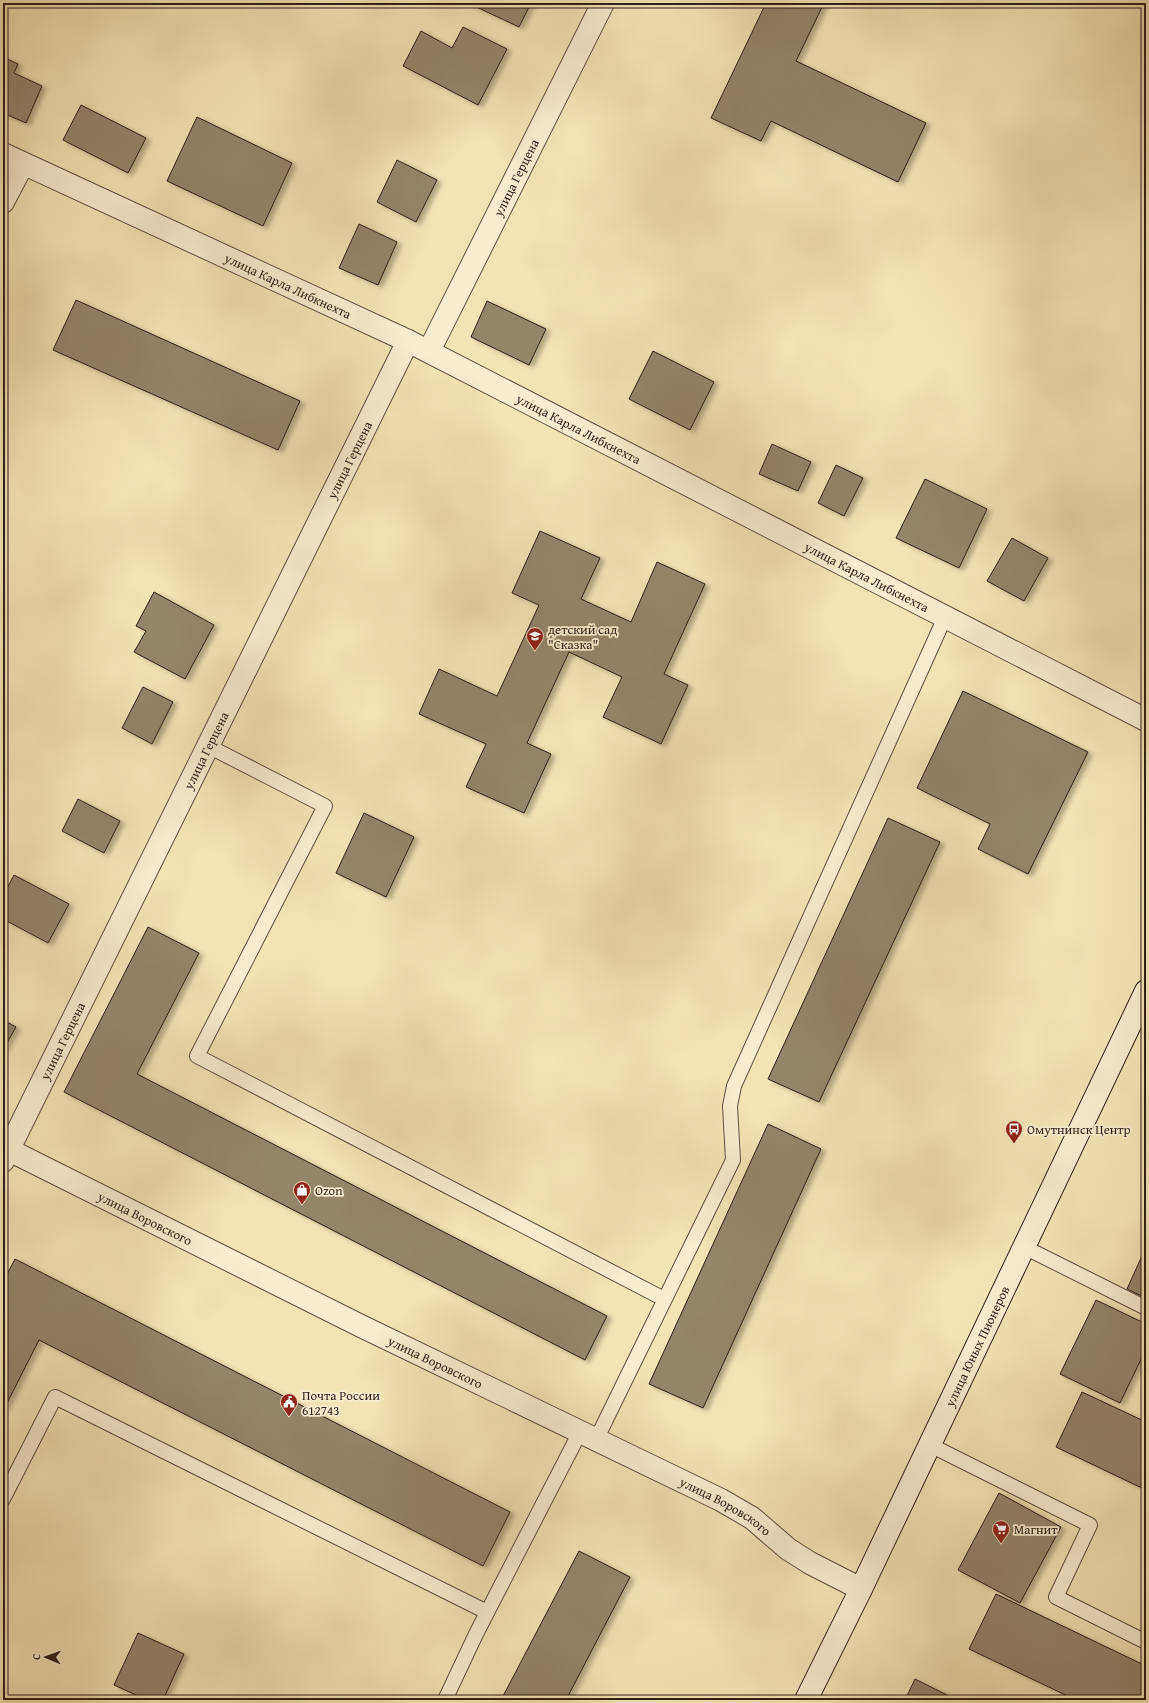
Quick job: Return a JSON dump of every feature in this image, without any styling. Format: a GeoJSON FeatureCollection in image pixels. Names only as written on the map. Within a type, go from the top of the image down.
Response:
{"type":"FeatureCollection","features":[{"type":"Feature","properties":{"kind":"street","name":"улица Герцена"},"geometry":{"type":"LineString","coordinates":[[429,351],[603,3]]}},
{"type":"Feature","properties":{"kind":"street","name":"улица Карла Либкнехта"},"geometry":{"type":"LineString","coordinates":[[3,154],[429,351],[1146,720]]}},
{"type":"Feature","properties":{"kind":"street"},"geometry":{"type":"LineString","coordinates":[[3,202],[23,164]]}},
{"type":"Feature","properties":{"kind":"street","name":"улица Герцена"},"geometry":{"type":"LineString","coordinates":[[5,1153],[408,341]]}},
{"type":"Feature","properties":{"kind":"street","name":"улица Юных Пионеров"},"geometry":{"type":"LineString","coordinates":[[806,1700],[930,1446],[1146,991]]}},
{"type":"Feature","properties":{"kind":"street","name":"улица Воровского"},"geometry":{"type":"LineString","coordinates":[[5,1153],[721,1500],[752,1518],[788,1548],[810,1563],[861,1589]]}},
{"type":"Feature","properties":{"kind":"lane"},"geometry":{"type":"LineString","coordinates":[[445,1700],[487,1612],[588,1436],[664,1299],[733,1160],[730,1106],[734,1086],[945,617]]}},
{"type":"Feature","properties":{"kind":"lane"},"geometry":{"type":"LineString","coordinates":[[208,746],[325,806],[197,1056],[664,1299]]}},
{"type":"Feature","properties":{"kind":"lane"},"geometry":{"type":"LineString","coordinates":[[1024,1247],[1146,1308]]}},
{"type":"Feature","properties":{"kind":"lane"},"geometry":{"type":"LineString","coordinates":[[3,1499],[55,1397],[487,1612]]}},
{"type":"Feature","properties":{"kind":"lane"},"geometry":{"type":"LineString","coordinates":[[930,1446],[1090,1525],[1056,1597],[1146,1642]]}},
{"type":"Feature","properties":{"kind":"building"},"geometry":{"type":"Polygon","coordinates":[[[468,3],[531,3],[519,27],[468,3]]]}},
{"type":"Feature","properties":{"kind":"building"},"geometry":{"type":"Polygon","coordinates":[[[766,3],[824,3],[796,61],[926,123],[898,182],[771,121],[761,141],[711,118],[766,3]]]}},
{"type":"Feature","properties":{"kind":"building"},"geometry":{"type":"Polygon","coordinates":[[[463,27],[507,49],[478,105],[403,66],[421,31],[452,48],[463,27]]]}},
{"type":"Feature","properties":{"kind":"building"},"geometry":{"type":"Polygon","coordinates":[[[3,57],[18,64],[14,73],[42,86],[26,123],[3,113],[3,57]]]}},
{"type":"Feature","properties":{"kind":"building"},"geometry":{"type":"Polygon","coordinates":[[[81,105],[146,138],[128,173],[63,140],[81,105]]]}},
{"type":"Feature","properties":{"kind":"building"},"geometry":{"type":"Polygon","coordinates":[[[197,117],[292,163],[263,226],[167,181],[197,117]]]}},
{"type":"Feature","properties":{"kind":"building"},"geometry":{"type":"Polygon","coordinates":[[[397,160],[437,180],[416,222],[377,202],[397,160]]]}},
{"type":"Feature","properties":{"kind":"building"},"geometry":{"type":"Polygon","coordinates":[[[359,224],[397,242],[378,285],[339,268],[359,224]]]}},
{"type":"Feature","properties":{"kind":"building"},"geometry":{"type":"Polygon","coordinates":[[[76,300],[300,401],[278,450],[53,350],[76,300]]]}},
{"type":"Feature","properties":{"kind":"building"},"geometry":{"type":"Polygon","coordinates":[[[487,301],[546,329],[529,365],[471,337],[487,301]]]}},
{"type":"Feature","properties":{"kind":"building"},"geometry":{"type":"Polygon","coordinates":[[[653,351],[714,382],[690,430],[629,399],[653,351]]]}},
{"type":"Feature","properties":{"kind":"building"},"geometry":{"type":"Polygon","coordinates":[[[772,444],[811,462],[798,491],[759,474],[772,444]]]}},
{"type":"Feature","properties":{"kind":"building"},"geometry":{"type":"Polygon","coordinates":[[[836,465],[863,478],[844,516],[818,503],[836,465]]]}},
{"type":"Feature","properties":{"kind":"building"},"geometry":{"type":"Polygon","coordinates":[[[925,479],[987,509],[959,568],[896,538],[925,479]]]}},
{"type":"Feature","properties":{"kind":"building"},"geometry":{"type":"Polygon","coordinates":[[[540,531],[600,558],[581,599],[631,622],[657,562],[705,584],[664,674],[688,685],[661,744],[603,717],[622,677],[569,652],[527,743],[551,754],[524,813],[466,787],[486,744],[419,714],[439,669],[497,696],[539,605],[512,593],[540,531]]]}},
{"type":"Feature","properties":{"kind":"building"},"geometry":{"type":"Polygon","coordinates":[[[1012,538],[1048,558],[1024,601],[987,581],[1012,538]]]}},
{"type":"Feature","properties":{"kind":"building"},"geometry":{"type":"Polygon","coordinates":[[[154,592],[214,625],[185,679],[134,652],[146,631],[136,626],[154,592]]]}},
{"type":"Feature","properties":{"kind":"building"},"geometry":{"type":"Polygon","coordinates":[[[143,687],[173,702],[152,744],[122,728],[143,687]]]}},
{"type":"Feature","properties":{"kind":"building"},"geometry":{"type":"Polygon","coordinates":[[[963,691],[1088,752],[1028,874],[978,849],[990,824],[917,788],[963,691]]]}},
{"type":"Feature","properties":{"kind":"building"},"geometry":{"type":"Polygon","coordinates":[[[78,799],[120,821],[104,853],[62,831],[78,799]]]}},
{"type":"Feature","properties":{"kind":"building"},"geometry":{"type":"Polygon","coordinates":[[[364,813],[414,837],[386,897],[336,873],[364,813]]]}},
{"type":"Feature","properties":{"kind":"building"},"geometry":{"type":"Polygon","coordinates":[[[888,818],[940,842],[819,1102],[768,1079],[888,818]]]}},
{"type":"Feature","properties":{"kind":"building"},"geometry":{"type":"Polygon","coordinates":[[[14,875],[69,904],[48,943],[3,919],[3,896],[14,875]]]}},
{"type":"Feature","properties":{"kind":"building"},"geometry":{"type":"Polygon","coordinates":[[[148,927],[199,953],[137,1074],[607,1316],[585,1360],[64,1092],[148,927]]]}},
{"type":"Feature","properties":{"kind":"building"},"geometry":{"type":"Polygon","coordinates":[[[3,1020],[16,1027],[3,1050],[3,1020]]]}},
{"type":"Feature","properties":{"kind":"building"},"geometry":{"type":"Polygon","coordinates":[[[768,1124],[821,1149],[703,1408],[649,1384],[768,1124]]]}},
{"type":"Feature","properties":{"kind":"building"},"geometry":{"type":"Polygon","coordinates":[[[1146,1247],[1146,1298],[1127,1289],[1146,1247]]]}},
{"type":"Feature","properties":{"kind":"building"},"geometry":{"type":"Polygon","coordinates":[[[15,1259],[510,1512],[483,1566],[39,1340],[3,1411],[3,1282],[15,1259]]]}},
{"type":"Feature","properties":{"kind":"building"},"geometry":{"type":"Polygon","coordinates":[[[1096,1300],[1146,1324],[1146,1349],[1120,1403],[1060,1374],[1096,1300]]]}},
{"type":"Feature","properties":{"kind":"building"},"geometry":{"type":"Polygon","coordinates":[[[1082,1392],[1146,1422],[1146,1490],[1056,1447],[1082,1392]]]}},
{"type":"Feature","properties":{"kind":"building"},"geometry":{"type":"Polygon","coordinates":[[[999,1493],[1061,1527],[1020,1603],[958,1570],[999,1493]]]}},
{"type":"Feature","properties":{"kind":"building"},"geometry":{"type":"Polygon","coordinates":[[[579,1551],[630,1577],[566,1700],[501,1700],[579,1551]]]}},
{"type":"Feature","properties":{"kind":"building"},"geometry":{"type":"Polygon","coordinates":[[[996,1594],[1146,1666],[1146,1700],[1076,1700],[969,1649],[996,1594]]]}},
{"type":"Feature","properties":{"kind":"building"},"geometry":{"type":"Polygon","coordinates":[[[138,1633],[184,1654],[163,1700],[147,1700],[114,1685],[138,1633]]]}},
{"type":"Feature","properties":{"kind":"building"},"geometry":{"type":"Polygon","coordinates":[[[915,1679],[957,1700],[905,1700],[915,1679]]]}},
{"type":"Feature","properties":{"kind":"place","name":"детский сад \"Сказка\""},"geometry":{"type":"Point","coordinates":[535,651]}},
{"type":"Feature","properties":{"kind":"place","name":"Омутнинск Центр"},"geometry":{"type":"Point","coordinates":[1014,1144]}},
{"type":"Feature","properties":{"kind":"place","name":"Ozon"},"geometry":{"type":"Point","coordinates":[302,1205]}},
{"type":"Feature","properties":{"kind":"place","name":"Почта России 612743"},"geometry":{"type":"Point","coordinates":[289,1417]}},
{"type":"Feature","properties":{"kind":"place","name":"Магнит"},"geometry":{"type":"Point","coordinates":[1001,1544]}}]}
